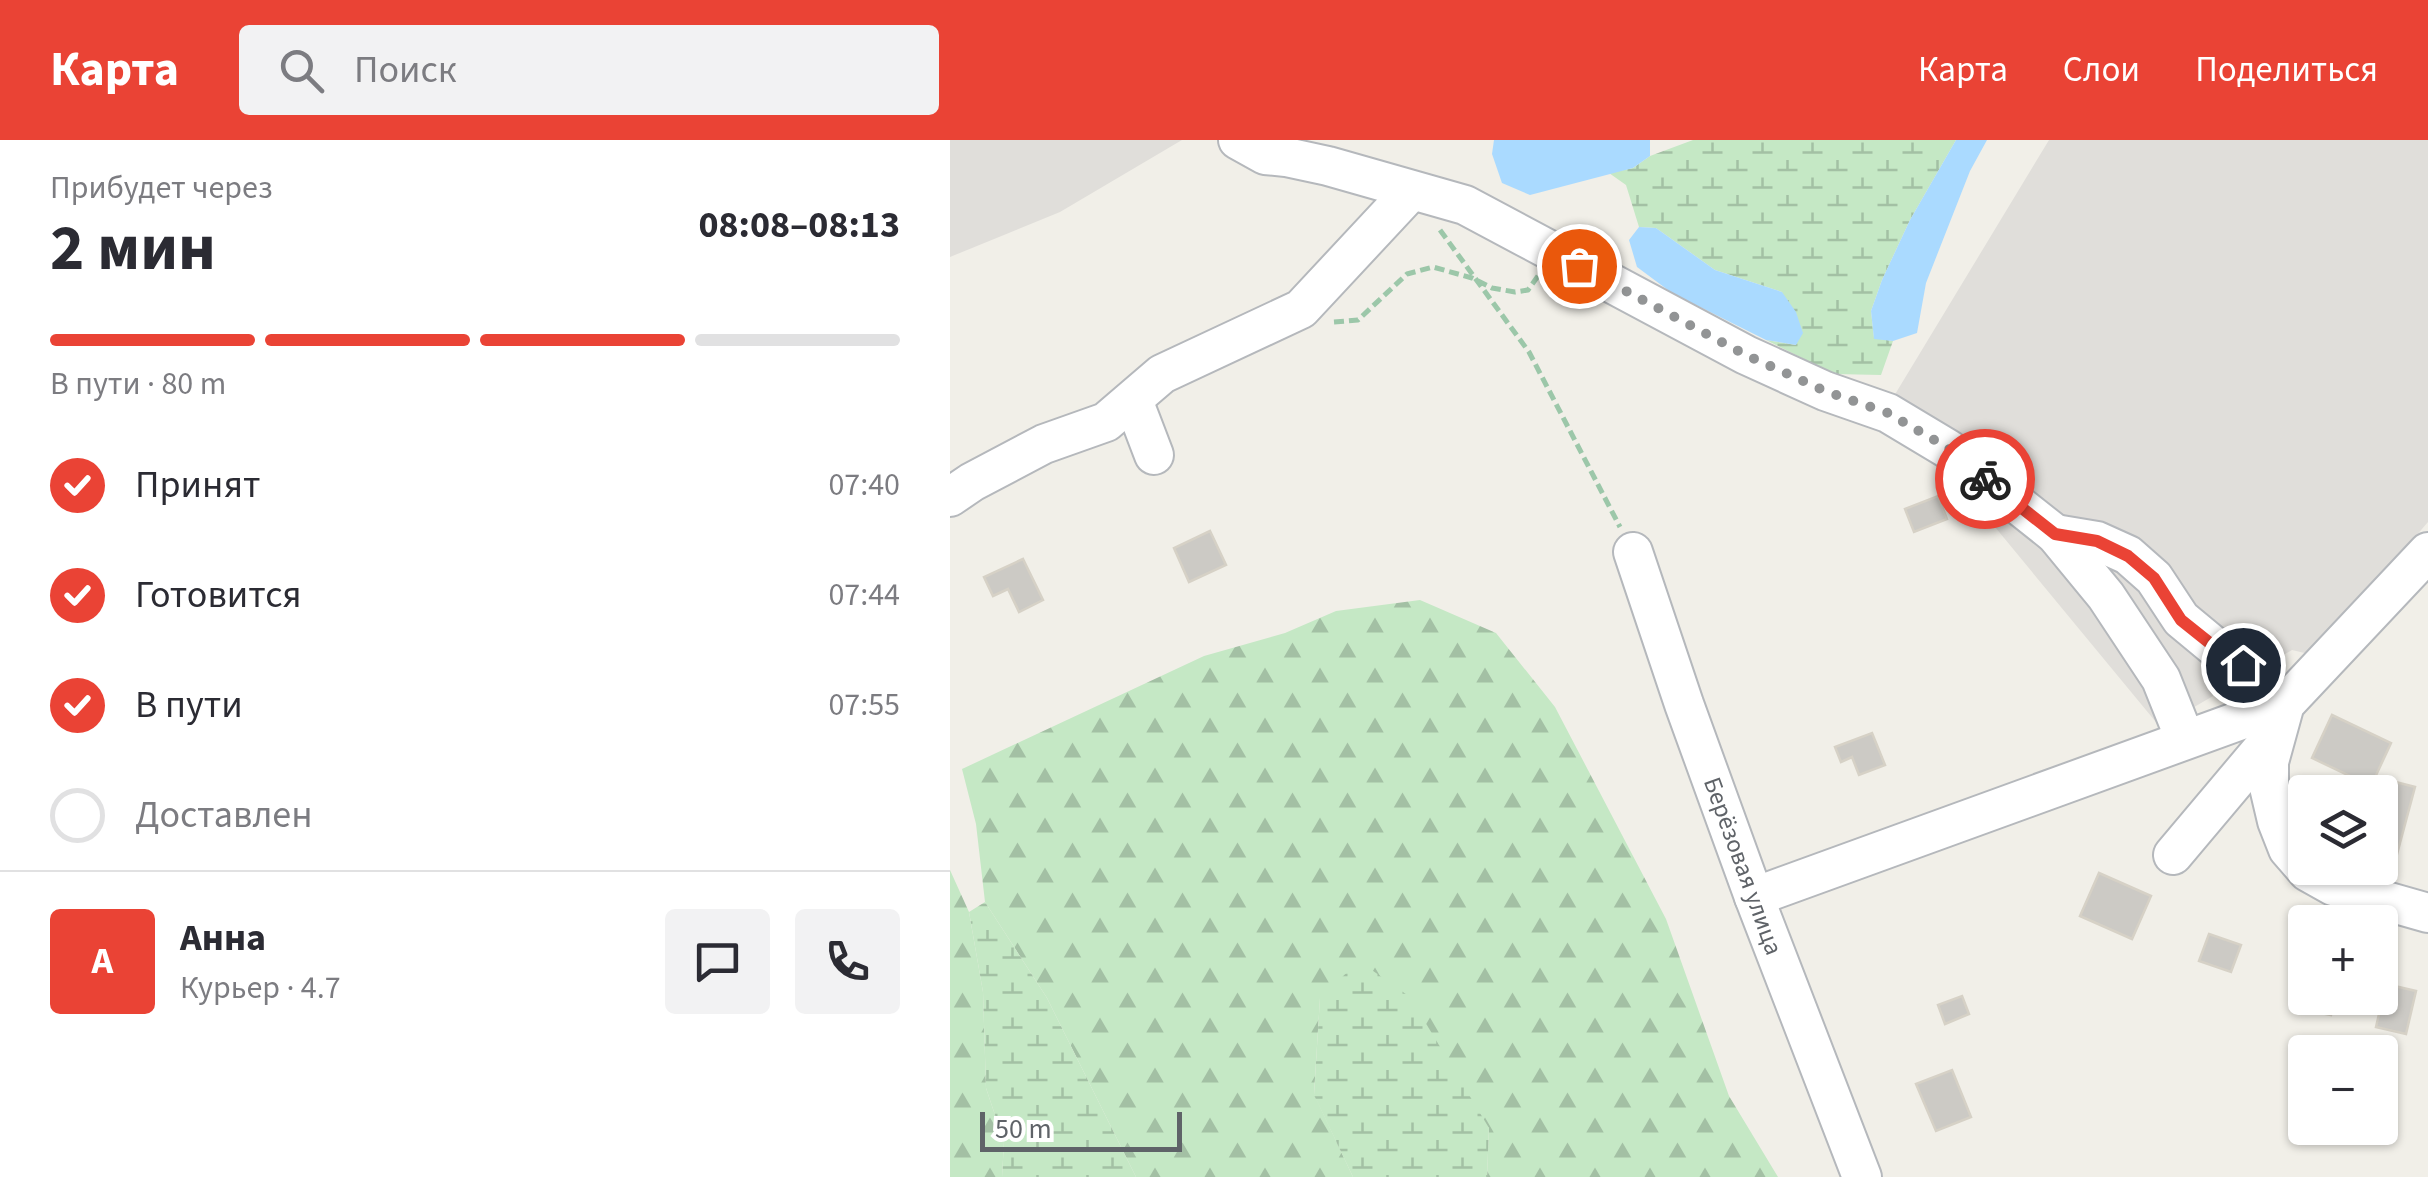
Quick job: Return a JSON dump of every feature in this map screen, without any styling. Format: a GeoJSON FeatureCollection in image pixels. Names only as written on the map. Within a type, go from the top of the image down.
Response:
{"type":"FeatureCollection","features":[{"type":"Feature","properties":{"kind":"street"},"geometry":{"type":"LineString","coordinates":[[1238,140],[1264,155],[1328,166],[1465,205],[1746,355],[1825,391],[1888,413],[1948,448],[2055,534],[2106,596],[2161,679],[2185,739]]}},
{"type":"Feature","properties":{"kind":"street"},"geometry":{"type":"LineString","coordinates":[[950,497],[1044,444],[1106,422],[1162,374],[1301,310],[1411,192]]}},
{"type":"Feature","properties":{"kind":"street"},"geometry":{"type":"LineString","coordinates":[[1133,400],[1154,456]]}},
{"type":"Feature","properties":{"kind":"street"},"geometry":{"type":"LineString","coordinates":[[2055,534],[2097,541],[2128,556],[2154,578],[2181,620],[2243,665],[2281,717]]}},
{"type":"Feature","properties":{"kind":"street","name":"Берёзовая улица"},"geometry":{"type":"LineString","coordinates":[[1633,552],[1754,897],[1862,1177]]}},
{"type":"Feature","properties":{"kind":"street"},"geometry":{"type":"LineString","coordinates":[[2173,856],[2281,717],[2428,552]]}},
{"type":"Feature","properties":{"kind":"street"},"geometry":{"type":"LineString","coordinates":[[1754,897],[2185,739],[2281,717]]}},
{"type":"Feature","properties":{"kind":"street"},"geometry":{"type":"LineString","coordinates":[[2281,717],[2269,762],[2270,787],[2276,821],[2288,849],[2308,872],[2333,886],[2428,913]]}},
{"type":"Feature","properties":{"kind":"path"},"geometry":{"type":"LineString","coordinates":[[1411,192],[1530,352],[1633,552]]}},
{"type":"Feature","properties":{"kind":"path"},"geometry":{"type":"LineString","coordinates":[[1327,322],[1358,320],[1407,274],[1434,267],[1492,288],[1528,290],[1551,252]]}},
{"type":"Feature","properties":{"kind":"shaded area"},"geometry":{"type":"Polygon","coordinates":[[[950,140],[1182,140],[1060,212],[950,257],[950,140]]]}},
{"type":"Feature","properties":{"kind":"shaded area"},"geometry":{"type":"Polygon","coordinates":[[[2049,140],[2428,140],[2428,522],[2313,655],[2292,650],[2160,727],[1891,401],[2049,140]]]}},
{"type":"Feature","properties":{"kind":"green space"},"geometry":{"type":"Polygon","coordinates":[[[1693,140],[1956,140],[1910,220],[1871,311],[1874,338],[1893,341],[1881,375],[1834,374],[1766,340],[1796,345],[1782,292],[1715,270],[1656,228],[1639,227],[1626,185],[1609,173],[1633,168],[1650,156],[1693,140]]]}},
{"type":"Feature","properties":{"kind":"green space"},"geometry":{"type":"Polygon","coordinates":[[[1420,600],[1496,633],[1555,707],[1666,919],[1729,1096],[1778,1177],[1487,1177],[1489,1128],[1320,998],[1314,1094],[1353,1177],[1136,1177],[1047,998],[985,902],[976,824],[962,769],[1204,656],[1285,633],[1336,611],[1420,600]]]}},
{"type":"Feature","properties":{"kind":"green space"},"geometry":{"type":"Polygon","coordinates":[[[950,870],[969,912],[983,992],[986,1088],[1004,1142],[1002,1177],[950,1177],[950,870]]]}},
{"type":"Feature","properties":{"kind":"green space"},"geometry":{"type":"Polygon","coordinates":[[[985,902],[1047,998],[1136,1177],[1002,1177],[1004,1142],[986,1088],[983,992],[969,912],[985,902]]]}},
{"type":"Feature","properties":{"kind":"green space"},"geometry":{"type":"Polygon","coordinates":[[[1359,961],[1410,997],[1489,1128],[1487,1177],[1353,1177],[1314,1095],[1320,998],[1359,961]]]}},
{"type":"Feature","properties":{"kind":"water"},"geometry":{"type":"Polygon","coordinates":[[[1494,140],[1650,140],[1650,156],[1633,168],[1530,195],[1502,183],[1492,154],[1494,140]]]}},
{"type":"Feature","properties":{"kind":"water"},"geometry":{"type":"Polygon","coordinates":[[[1956,140],[1987,140],[1970,171],[1926,283],[1917,333],[1893,341],[1874,339],[1871,311],[1882,280],[1910,220],[1956,140]]]}},
{"type":"Feature","properties":{"kind":"water"},"geometry":{"type":"Polygon","coordinates":[[[1639,227],[1656,228],[1715,270],[1782,292],[1796,312],[1803,333],[1796,345],[1766,340],[1672,293],[1637,267],[1629,240],[1639,227]]]}},
{"type":"Feature","properties":{"kind":"building"},"geometry":{"type":"Polygon","coordinates":[[[1938,496],[1947,519],[1914,532],[1905,509],[1938,496]]]}},
{"type":"Feature","properties":{"kind":"building"},"geometry":{"type":"Polygon","coordinates":[[[1210,531],[1226,565],[1189,582],[1174,548],[1210,531]]]}},
{"type":"Feature","properties":{"kind":"building"},"geometry":{"type":"Polygon","coordinates":[[[1023,559],[1043,600],[1019,612],[1008,589],[993,596],[984,577],[1023,559]]]}},
{"type":"Feature","properties":{"kind":"building"},"geometry":{"type":"Polygon","coordinates":[[[2332,715],[2391,743],[2376,775],[2348,775],[2312,758],[2332,715]]]}},
{"type":"Feature","properties":{"kind":"building"},"geometry":{"type":"Polygon","coordinates":[[[1872,733],[1885,765],[1859,775],[1852,757],[1841,762],[1835,747],[1872,733]]]}},
{"type":"Feature","properties":{"kind":"building"},"geometry":{"type":"Polygon","coordinates":[[[2398,783],[2415,787],[2398,851],[2398,783]]]}},
{"type":"Feature","properties":{"kind":"building"},"geometry":{"type":"Polygon","coordinates":[[[2099,873],[2151,896],[2132,939],[2080,916],[2099,873]]]}},
{"type":"Feature","properties":{"kind":"building"},"geometry":{"type":"Polygon","coordinates":[[[2209,934],[2241,945],[2231,972],[2199,961],[2209,934]]]}},
{"type":"Feature","properties":{"kind":"building"},"geometry":{"type":"Polygon","coordinates":[[[2398,987],[2416,991],[2406,1034],[2376,1027],[2379,1015],[2398,1015],[2398,987]]]}},
{"type":"Feature","properties":{"kind":"building"},"geometry":{"type":"Polygon","coordinates":[[[1962,996],[1969,1014],[1945,1024],[1938,1005],[1962,996]]]}},
{"type":"Feature","properties":{"kind":"building"},"geometry":{"type":"Polygon","coordinates":[[[1952,1070],[1971,1117],[1936,1131],[1916,1084],[1952,1070]]]}},
{"type":"Feature","properties":{"kind":"way so far"},"geometry":{"type":"LineString","coordinates":[[1579,266],[1746,355],[1825,391],[1888,413],[1948,448],[1985,479]]}},
{"type":"Feature","properties":{"kind":"route"},"geometry":{"type":"LineString","coordinates":[[1985,479],[2055,534],[2097,541],[2128,556],[2154,578],[2181,620],[2243,665]]}}]}
